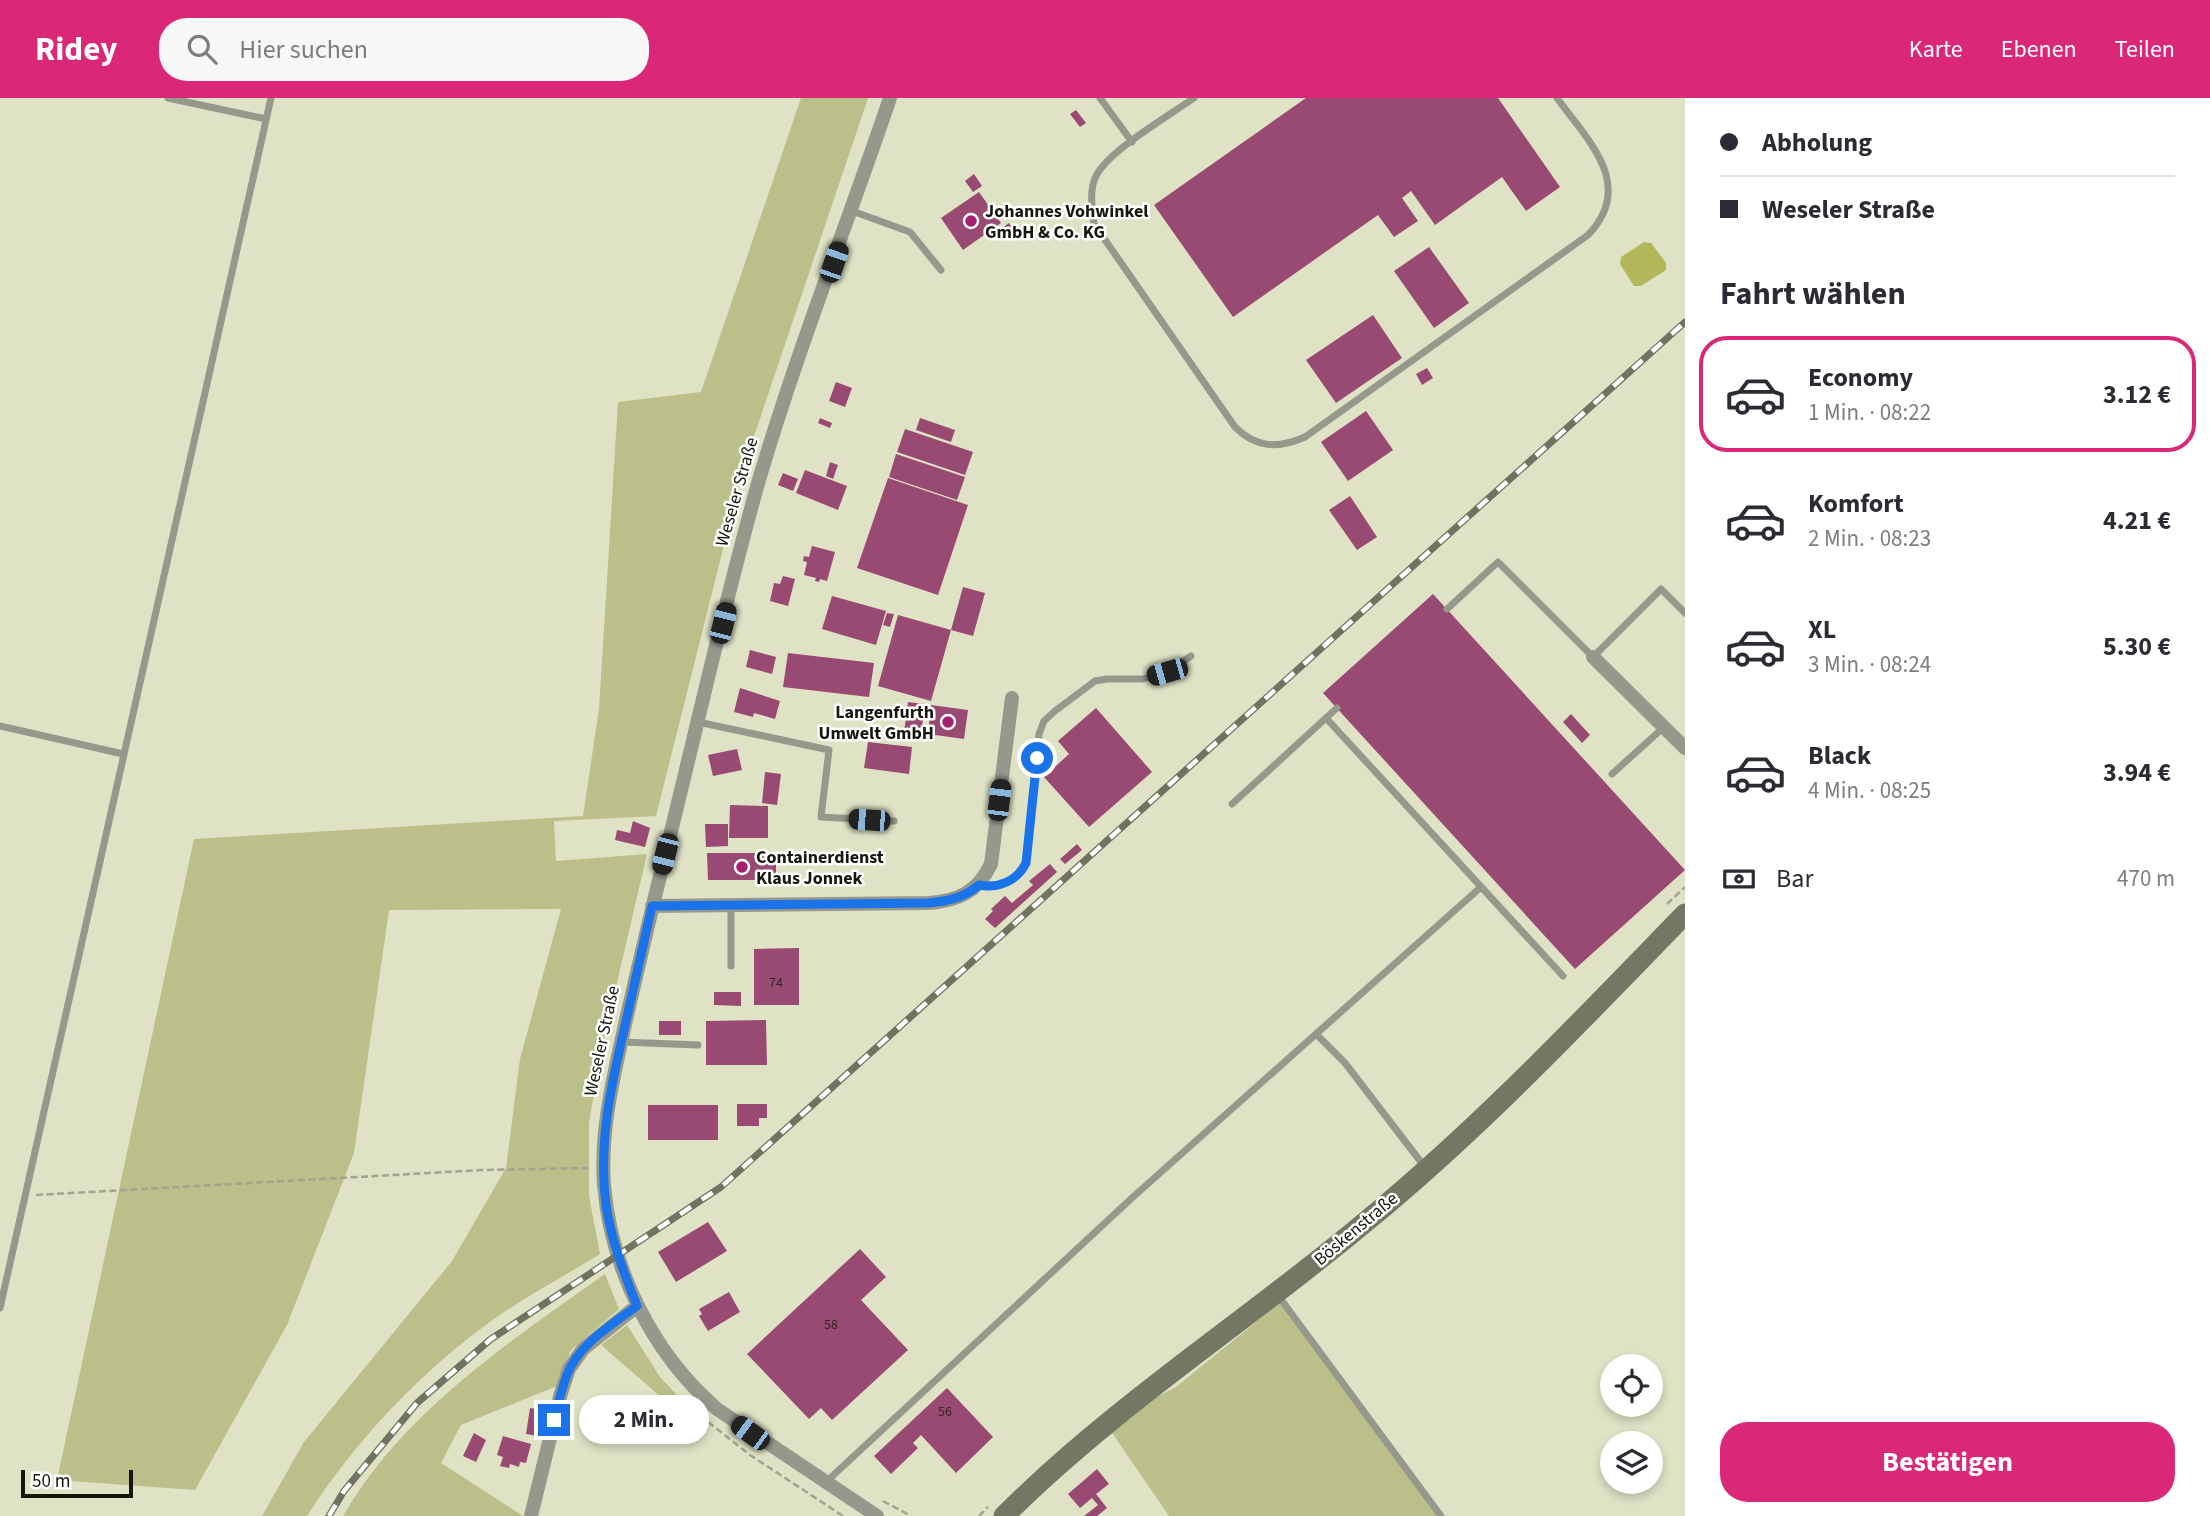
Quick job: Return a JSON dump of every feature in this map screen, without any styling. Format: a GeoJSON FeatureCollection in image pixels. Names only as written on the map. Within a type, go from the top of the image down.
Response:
{"type":"FeatureCollection","features":[{"type":"Feature","properties":{"kind":"main road","name":"Böskenstraße"},"geometry":{"type":"LineString","coordinates":[[996,1511],[1277,1293],[1427,1170],[1685,914]]}},
{"type":"Feature","properties":{"kind":"street","name":"Weseler Straße"},"geometry":{"type":"LineString","coordinates":[[877,1516],[767,1445],[698,1392],[658,1339],[637,1306],[617,1256],[606,1207],[604,1132],[652,906],[760,479],[797,363],[890,98]]}},
{"type":"Feature","properties":{"kind":"street"},"geometry":{"type":"LineString","coordinates":[[1593,657],[1685,748]]}},
{"type":"Feature","properties":{"kind":"street"},"geometry":{"type":"LineString","coordinates":[[652,906],[928,903],[956,899],[968,893],[979,885],[991,864],[1012,698]]}},
{"type":"Feature","properties":{"kind":"street"},"geometry":{"type":"LineString","coordinates":[[531,1516],[569,1369],[583,1349],[637,1306]]}},
{"type":"Feature","properties":{"kind":"lane"},"geometry":{"type":"LineString","coordinates":[[168,98],[266,119]]}},
{"type":"Feature","properties":{"kind":"lane"},"geometry":{"type":"LineString","coordinates":[[0,1308],[271,98]]}},
{"type":"Feature","properties":{"kind":"lane"},"geometry":{"type":"LineString","coordinates":[[1100,98],[1132,142]]}},
{"type":"Feature","properties":{"kind":"lane"},"geometry":{"type":"LineString","coordinates":[[1194,98],[1108,160],[1095,178],[1091,207],[1094,224],[1235,427],[1256,443],[1273,445],[1292,443],[1338,415],[1588,235],[1599,223],[1610,194],[1608,176],[1600,156],[1558,98]]}},
{"type":"Feature","properties":{"kind":"lane"},"geometry":{"type":"LineString","coordinates":[[852,211],[911,232],[941,270]]}},
{"type":"Feature","properties":{"kind":"lane"},"geometry":{"type":"LineString","coordinates":[[1447,609],[1499,562],[1593,657],[1661,589],[1685,613]]}},
{"type":"Feature","properties":{"kind":"lane"},"geometry":{"type":"LineString","coordinates":[[979,885],[992,887],[1007,882],[1023,870],[1026,863],[1039,734],[1044,721],[1095,681],[1143,679],[1167,672],[1191,656]]}},
{"type":"Feature","properties":{"kind":"lane"},"geometry":{"type":"LineString","coordinates":[[1232,804],[1337,708]]}},
{"type":"Feature","properties":{"kind":"lane"},"geometry":{"type":"LineString","coordinates":[[1326,718],[1563,976]]}},
{"type":"Feature","properties":{"kind":"lane"},"geometry":{"type":"LineString","coordinates":[[698,722],[829,750],[821,817],[894,821]]}},
{"type":"Feature","properties":{"kind":"lane"},"geometry":{"type":"LineString","coordinates":[[0,726],[123,754]]}},
{"type":"Feature","properties":{"kind":"lane"},"geometry":{"type":"LineString","coordinates":[[1612,774],[1664,727]]}},
{"type":"Feature","properties":{"kind":"lane"},"geometry":{"type":"LineString","coordinates":[[825,1482],[1133,1197],[1481,887]]}},
{"type":"Feature","properties":{"kind":"lane"},"geometry":{"type":"LineString","coordinates":[[731,906],[731,966]]}},
{"type":"Feature","properties":{"kind":"lane"},"geometry":{"type":"LineString","coordinates":[[1316,1034],[1345,1063],[1427,1170]]}},
{"type":"Feature","properties":{"kind":"lane"},"geometry":{"type":"LineString","coordinates":[[621,1042],[698,1045]]}},
{"type":"Feature","properties":{"kind":"lane"},"geometry":{"type":"LineString","coordinates":[[1277,1293],[1441,1516]]}},
{"type":"Feature","properties":{"kind":"path"},"geometry":{"type":"LineString","coordinates":[[1662,910],[1685,887]]}},
{"type":"Feature","properties":{"kind":"path"},"geometry":{"type":"LineString","coordinates":[[26,1195],[592,1167],[592,1172]]}},
{"type":"Feature","properties":{"kind":"path"},"geometry":{"type":"LineString","coordinates":[[703,1417],[750,1455],[843,1516]]}},
{"type":"Feature","properties":{"kind":"path"},"geometry":{"type":"LineString","coordinates":[[883,1502],[911,1516]]}},
{"type":"Feature","properties":{"kind":"path"},"geometry":{"type":"LineString","coordinates":[[979,1516],[996,1511]]}},
{"type":"Feature","properties":{"kind":"shaded area"},"geometry":{"type":"Polygon","coordinates":[[[801,98],[868,98],[743,469],[656,816],[554,821],[556,861],[647,854],[602,1047],[589,1123],[589,1196],[600,1254],[507,1310],[441,1361],[391,1408],[368,1434],[307,1516],[262,1516],[304,1442],[452,1261],[506,1168],[520,1059],[561,909],[389,910],[354,1153],[287,1325],[195,1490],[57,1480],[194,839],[583,816],[599,709],[618,402],[701,392],[801,98]]]}},
{"type":"Feature","properties":{"kind":"shaded area"},"geometry":{"type":"Polygon","coordinates":[[[1644,242],[1651,243],[1666,263],[1666,270],[1641,286],[1634,286],[1620,264],[1621,257],[1644,242]]]}},
{"type":"Feature","properties":{"kind":"shaded area"},"geometry":{"type":"Polygon","coordinates":[[[605,1274],[619,1309],[571,1350],[557,1386],[461,1425],[441,1463],[523,1516],[343,1516],[396,1444],[460,1381],[605,1274]]]}},
{"type":"Feature","properties":{"kind":"shaded area"},"geometry":{"type":"Polygon","coordinates":[[[1282,1301],[1441,1516],[1169,1516],[1106,1424],[1176,1387],[1282,1301]]]}},
{"type":"Feature","properties":{"kind":"shaded area"},"geometry":{"type":"Polygon","coordinates":[[[627,1325],[660,1377],[689,1408],[683,1416],[601,1345],[627,1325]]]}},
{"type":"Feature","properties":{"kind":"building"},"geometry":{"type":"Polygon","coordinates":[[[1306,98],[1498,98],[1560,187],[1526,211],[1502,177],[1435,225],[1411,191],[1402,198],[1418,221],[1394,237],[1378,215],[1233,317],[1154,205],[1306,98]]]}},
{"type":"Feature","properties":{"kind":"building"},"geometry":{"type":"Polygon","coordinates":[[[1076,110],[1086,123],[1080,127],[1070,114],[1076,110]]]}},
{"type":"Feature","properties":{"kind":"building"},"geometry":{"type":"Polygon","coordinates":[[[974,174],[982,186],[973,192],[965,181],[974,174]]]}},
{"type":"Feature","properties":{"kind":"building","name":"Johannes Vohwinkel GmbH & Co. KG"},"geometry":{"type":"Polygon","coordinates":[[[979,192],[1001,223],[963,250],[941,218],[979,192]]]}},
{"type":"Feature","properties":{"kind":"building"},"geometry":{"type":"Polygon","coordinates":[[[1009,223],[1015,232],[1009,237],[1002,228],[1009,223]]]}},
{"type":"Feature","properties":{"kind":"building"},"geometry":{"type":"Polygon","coordinates":[[[1429,247],[1469,303],[1434,328],[1394,271],[1429,247]]]}},
{"type":"Feature","properties":{"kind":"building"},"geometry":{"type":"Polygon","coordinates":[[[1373,315],[1402,358],[1336,403],[1306,360],[1373,315]]]}},
{"type":"Feature","properties":{"kind":"building"},"geometry":{"type":"Polygon","coordinates":[[[1427,368],[1433,378],[1422,385],[1416,374],[1427,368]]]}},
{"type":"Feature","properties":{"kind":"building"},"geometry":{"type":"Polygon","coordinates":[[[836,382],[852,388],[845,407],[829,401],[836,382]]]}},
{"type":"Feature","properties":{"kind":"building"},"geometry":{"type":"Polygon","coordinates":[[[1366,411],[1393,450],[1348,481],[1321,442],[1366,411]]]}},
{"type":"Feature","properties":{"kind":"building"},"geometry":{"type":"Polygon","coordinates":[[[820,418],[832,423],[830,428],[818,423],[820,418]]]}},
{"type":"Feature","properties":{"kind":"building"},"geometry":{"type":"Polygon","coordinates":[[[920,418],[955,430],[951,442],[916,430],[920,418]]]}},
{"type":"Feature","properties":{"kind":"building"},"geometry":{"type":"Polygon","coordinates":[[[905,429],[973,452],[965,475],[897,452],[905,429]]]}},
{"type":"Feature","properties":{"kind":"building"},"geometry":{"type":"Polygon","coordinates":[[[896,454],[965,477],[957,500],[889,477],[896,454]]]}},
{"type":"Feature","properties":{"kind":"building"},"geometry":{"type":"Polygon","coordinates":[[[830,462],[838,465],[833,479],[826,476],[830,462]]]}},
{"type":"Feature","properties":{"kind":"building"},"geometry":{"type":"Polygon","coordinates":[[[805,470],[847,486],[838,510],[796,493],[805,470]]]}},
{"type":"Feature","properties":{"kind":"building"},"geometry":{"type":"Polygon","coordinates":[[[783,473],[798,479],[793,491],[778,485],[783,473]]]}},
{"type":"Feature","properties":{"kind":"building"},"geometry":{"type":"Polygon","coordinates":[[[888,478],[968,505],[938,595],[857,568],[888,478]]]}},
{"type":"Feature","properties":{"kind":"building"},"geometry":{"type":"Polygon","coordinates":[[[1350,496],[1377,537],[1357,550],[1329,510],[1350,496]]]}},
{"type":"Feature","properties":{"kind":"building"},"geometry":{"type":"Polygon","coordinates":[[[812,546],[835,552],[827,581],[815,581],[816,578],[804,575],[807,562],[803,561],[804,556],[809,557],[812,546]]]}},
{"type":"Feature","properties":{"kind":"building"},"geometry":{"type":"Polygon","coordinates":[[[783,576],[795,579],[788,606],[770,601],[774,583],[780,584],[783,576]]]}},
{"type":"Feature","properties":{"kind":"building"},"geometry":{"type":"Polygon","coordinates":[[[963,587],[985,593],[973,636],[951,630],[963,587]]]}},
{"type":"Feature","properties":{"kind":"building"},"geometry":{"type":"Polygon","coordinates":[[[1433,594],[1685,870],[1575,969],[1323,693],[1433,594]]]}},
{"type":"Feature","properties":{"kind":"building"},"geometry":{"type":"Polygon","coordinates":[[[832,596],[886,611],[876,645],[822,629],[832,596]]]}},
{"type":"Feature","properties":{"kind":"building"},"geometry":{"type":"Polygon","coordinates":[[[887,613],[894,614],[890,627],[883,625],[887,613]]]}},
{"type":"Feature","properties":{"kind":"building"},"geometry":{"type":"Polygon","coordinates":[[[898,615],[951,630],[931,701],[878,686],[898,615]]]}},
{"type":"Feature","properties":{"kind":"building"},"geometry":{"type":"Polygon","coordinates":[[[750,650],[776,657],[772,674],[746,667],[750,650]]]}},
{"type":"Feature","properties":{"kind":"building"},"geometry":{"type":"Polygon","coordinates":[[[788,653],[874,663],[869,697],[783,687],[788,653]]]}},
{"type":"Feature","properties":{"kind":"building"},"geometry":{"type":"Polygon","coordinates":[[[740,688],[780,701],[775,719],[754,713],[753,717],[734,712],[740,688]]]}},
{"type":"Feature","properties":{"kind":"building"},"geometry":{"type":"Polygon","coordinates":[[[908,702],[925,704],[921,735],[904,733],[908,702]]]}},
{"type":"Feature","properties":{"kind":"building","name":"Langenfurth Umwelt GmbH"},"geometry":{"type":"Polygon","coordinates":[[[931,705],[968,710],[964,739],[928,734],[931,705]]]}},
{"type":"Feature","properties":{"kind":"building"},"geometry":{"type":"Polygon","coordinates":[[[1096,708],[1152,772],[1089,827],[1044,777],[1069,754],[1058,741],[1096,708]]]}},
{"type":"Feature","properties":{"kind":"building"},"geometry":{"type":"Polygon","coordinates":[[[1571,714],[1590,735],[1582,743],[1563,722],[1571,714]]]}},
{"type":"Feature","properties":{"kind":"building"},"geometry":{"type":"Polygon","coordinates":[[[868,742],[912,747],[909,774],[864,768],[868,742]]]}},
{"type":"Feature","properties":{"kind":"building"},"geometry":{"type":"Polygon","coordinates":[[[737,749],[742,770],[713,776],[708,755],[737,749]]]}},
{"type":"Feature","properties":{"kind":"building"},"geometry":{"type":"Polygon","coordinates":[[[765,772],[781,774],[777,805],[762,803],[765,772]]]}},
{"type":"Feature","properties":{"kind":"building"},"geometry":{"type":"Polygon","coordinates":[[[730,805],[768,806],[768,838],[729,838],[730,805]]]}},
{"type":"Feature","properties":{"kind":"building"},"geometry":{"type":"Polygon","coordinates":[[[633,821],[650,828],[645,847],[615,840],[617,830],[630,833],[633,821]]]}},
{"type":"Feature","properties":{"kind":"building"},"geometry":{"type":"Polygon","coordinates":[[[705,824],[728,824],[728,846],[706,847],[705,824]]]}},
{"type":"Feature","properties":{"kind":"building"},"geometry":{"type":"Polygon","coordinates":[[[1077,844],[1082,850],[1065,864],[1060,859],[1077,844]]]}},
{"type":"Feature","properties":{"kind":"building","name":"Containerdienst Klaus Jonnek"},"geometry":{"type":"Polygon","coordinates":[[[707,853],[776,853],[776,880],[708,880],[707,853]]]}},
{"type":"Feature","properties":{"kind":"building"},"geometry":{"type":"Polygon","coordinates":[[[1050,864],[1057,872],[995,928],[985,919],[1005,896],[1012,903],[1033,885],[1029,881],[1050,864]]]}},
{"type":"Feature","properties":{"kind":"building"},"geometry":{"type":"Polygon","coordinates":[[[799,948],[799,1005],[754,1005],[754,949],[799,948]]]}},
{"type":"Feature","properties":{"kind":"building"},"geometry":{"type":"Polygon","coordinates":[[[714,992],[741,992],[741,1006],[714,1005],[714,992]]]}},
{"type":"Feature","properties":{"kind":"building"},"geometry":{"type":"Polygon","coordinates":[[[766,1020],[767,1065],[706,1065],[706,1021],[766,1020]]]}},
{"type":"Feature","properties":{"kind":"building"},"geometry":{"type":"Polygon","coordinates":[[[659,1021],[681,1021],[681,1035],[659,1035],[659,1021]]]}},
{"type":"Feature","properties":{"kind":"building"},"geometry":{"type":"Polygon","coordinates":[[[737,1104],[767,1104],[767,1118],[759,1118],[759,1126],[737,1126],[737,1104]]]}},
{"type":"Feature","properties":{"kind":"building"},"geometry":{"type":"Polygon","coordinates":[[[648,1105],[718,1105],[718,1140],[648,1140],[648,1105]]]}},
{"type":"Feature","properties":{"kind":"building"},"geometry":{"type":"Polygon","coordinates":[[[708,1222],[727,1251],[676,1282],[658,1252],[708,1222]]]}},
{"type":"Feature","properties":{"kind":"building"},"geometry":{"type":"Polygon","coordinates":[[[860,1249],[886,1277],[861,1300],[908,1350],[832,1420],[821,1408],[809,1419],[747,1354],[860,1249]]]}},
{"type":"Feature","properties":{"kind":"building"},"geometry":{"type":"Polygon","coordinates":[[[729,1292],[740,1312],[708,1331],[699,1316],[702,1314],[699,1309],[729,1292]]]}},
{"type":"Feature","properties":{"kind":"building"},"geometry":{"type":"Polygon","coordinates":[[[947,1388],[993,1437],[956,1473],[921,1435],[913,1443],[918,1448],[891,1474],[874,1456],[947,1388]]]}},
{"type":"Feature","properties":{"kind":"building"},"geometry":{"type":"Polygon","coordinates":[[[530,1408],[542,1410],[538,1436],[526,1434],[530,1408]]]}},
{"type":"Feature","properties":{"kind":"building"},"geometry":{"type":"Polygon","coordinates":[[[474,1433],[486,1440],[476,1462],[463,1456],[474,1433]]]}},
{"type":"Feature","properties":{"kind":"building"},"geometry":{"type":"Polygon","coordinates":[[[503,1436],[531,1444],[526,1463],[520,1462],[519,1467],[510,1464],[509,1468],[500,1466],[503,1457],[497,1455],[503,1436]]]}},
{"type":"Feature","properties":{"kind":"building"},"geometry":{"type":"Polygon","coordinates":[[[1097,1469],[1109,1484],[1096,1494],[1107,1508],[1097,1516],[1084,1516],[1098,1505],[1092,1498],[1080,1508],[1068,1494],[1097,1469]]]}},
{"type":"Feature","properties":{"kind":"railway"},"geometry":{"type":"LineString","coordinates":[[329,1516],[344,1491],[417,1403],[491,1339],[721,1187],[1685,322]]}},
{"type":"Feature","properties":{"kind":"place","name":"Johannes Vohwinkel GmbH & Co. KG"},"geometry":{"type":"Point","coordinates":[971,221]}},
{"type":"Feature","properties":{"kind":"place","name":"Langenfurth Umwelt GmbH"},"geometry":{"type":"Point","coordinates":[948,722]}},
{"type":"Feature","properties":{"kind":"place","name":"Containerdienst Klaus Jonnek"},"geometry":{"type":"Point","coordinates":[742,867]}},
{"type":"Feature","properties":{"kind":"route"},"geometry":{"type":"LineString","coordinates":[[554,1420],[565,1380],[576,1357],[637,1306],[612,1236],[606,1207],[603,1155],[614,1072],[652,906],[928,903],[956,899],[979,885],[1000,885],[1023,870],[1026,863],[1037,758]]}}]}
